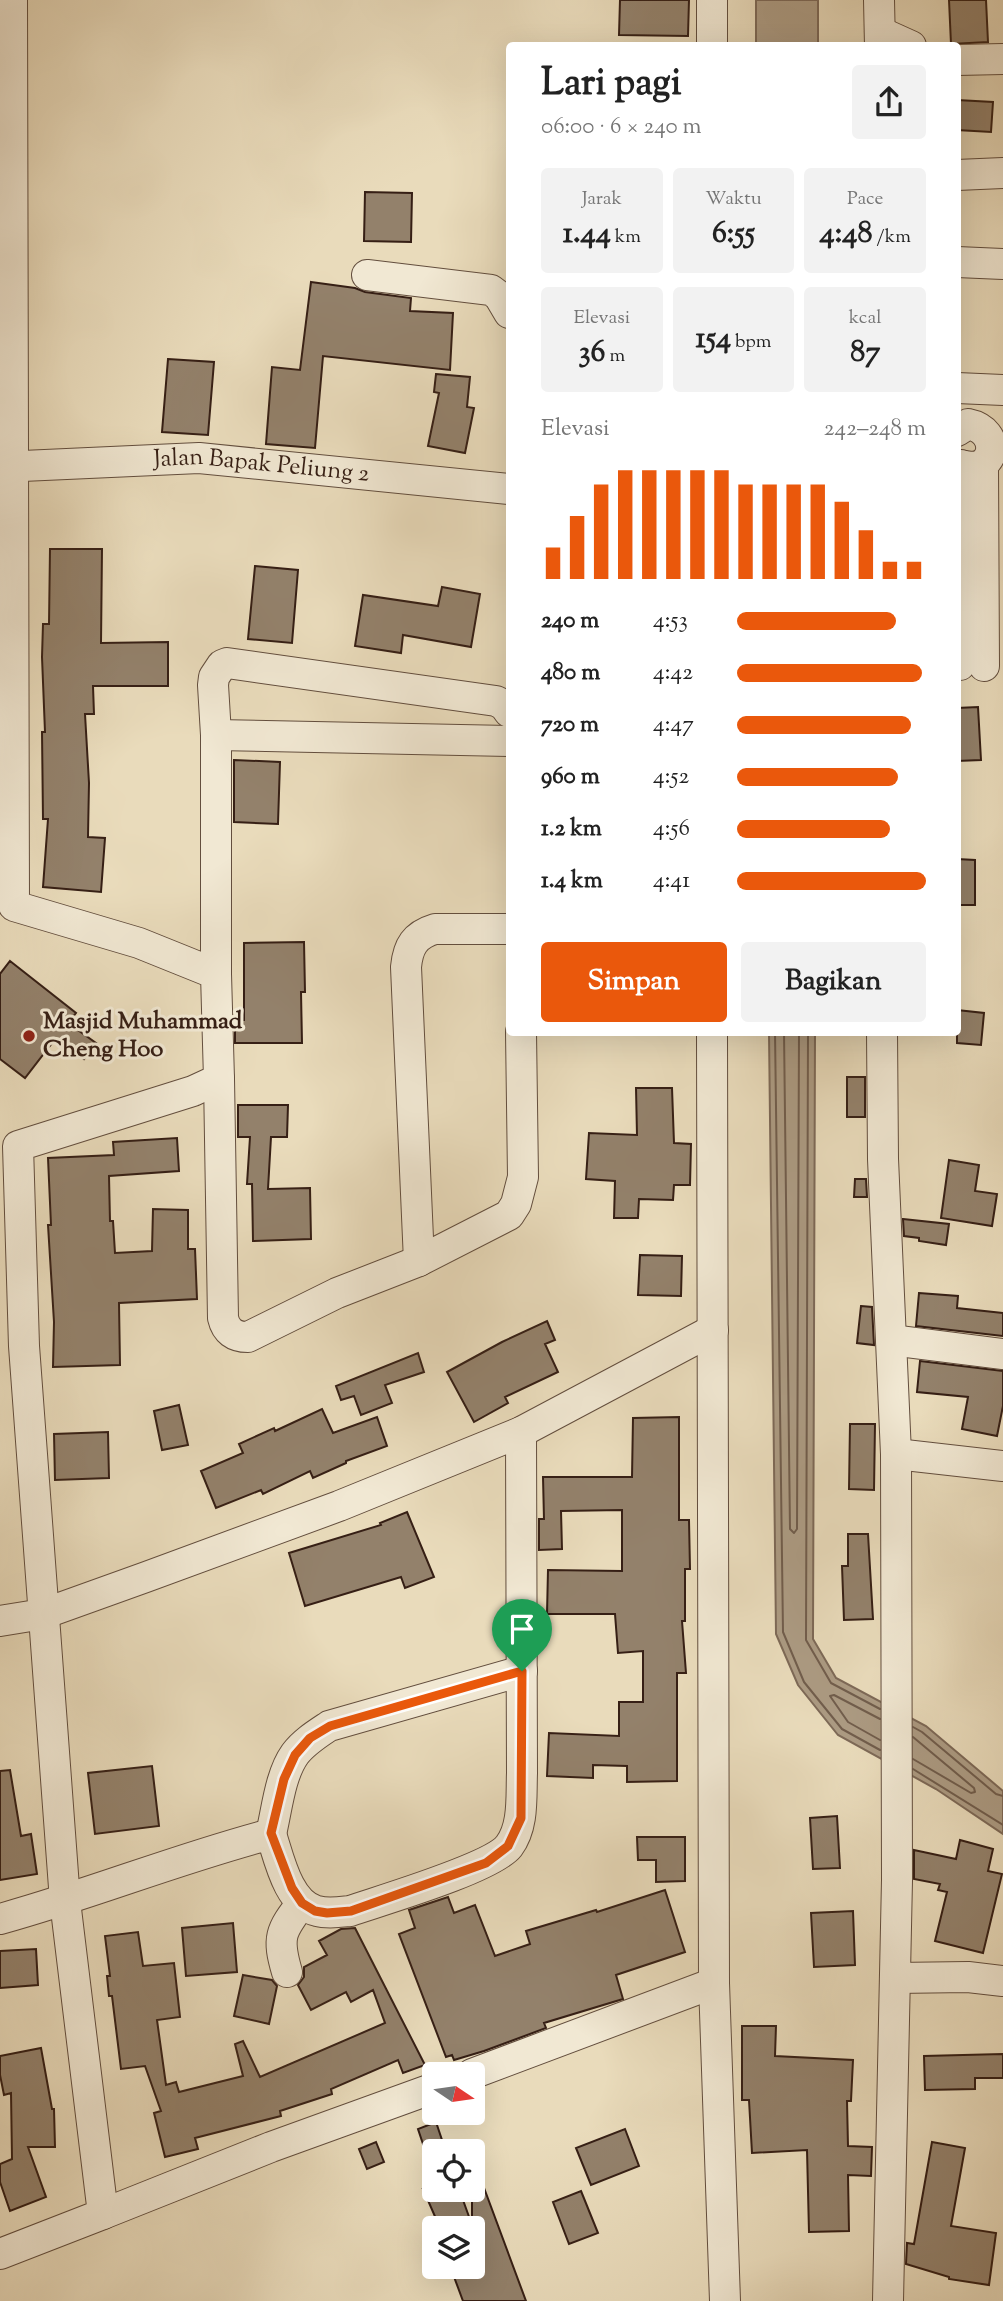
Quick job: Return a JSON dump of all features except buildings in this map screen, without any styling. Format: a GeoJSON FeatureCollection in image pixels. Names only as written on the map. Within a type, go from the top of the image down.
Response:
{"type":"FeatureCollection","features":[{"type":"Feature","properties":{"kind":"street"},"geometry":{"type":"LineString","coordinates":[[12,0],[6,467],[7,906],[139,943],[216,974]]}},
{"type":"Feature","properties":{"kind":"street"},"geometry":{"type":"LineString","coordinates":[[712,0],[712,42]]}},
{"type":"Feature","properties":{"kind":"street"},"geometry":{"type":"LineString","coordinates":[[879,0],[880,38]]}},
{"type":"Feature","properties":{"kind":"street"},"geometry":{"type":"LineString","coordinates":[[961,60],[1003,59]]}},
{"type":"Feature","properties":{"kind":"street"},"geometry":{"type":"LineString","coordinates":[[961,175],[1003,173]]}},
{"type":"Feature","properties":{"kind":"street"},"geometry":{"type":"LineString","coordinates":[[961,262],[1003,264]]}},
{"type":"Feature","properties":{"kind":"street"},"geometry":{"type":"LineString","coordinates":[[367,275],[491,290],[499,296],[506,308]]}},
{"type":"Feature","properties":{"kind":"street"},"geometry":{"type":"LineString","coordinates":[[961,388],[1003,390]]}},
{"type":"Feature","properties":{"kind":"street"},"geometry":{"type":"LineString","coordinates":[[961,428],[968,424],[982,426],[998,437],[990,458],[967,464],[976,666]]}},
{"type":"Feature","properties":{"kind":"street","name":"Jalan Bapak Peliung 2"},"geometry":{"type":"LineString","coordinates":[[6,467],[199,458],[506,489]]}},
{"type":"Feature","properties":{"kind":"street"},"geometry":{"type":"LineString","coordinates":[[506,708],[496,701],[227,663],[217,670],[213,685],[216,735],[216,974],[223,1318],[230,1333],[248,1337],[337,1293],[419,1261],[509,1215],[516,1205],[523,1177],[521,1036]]}},
{"type":"Feature","properties":{"kind":"street"},"geometry":{"type":"LineString","coordinates":[[216,735],[506,741]]}},
{"type":"Feature","properties":{"kind":"street"},"geometry":{"type":"LineString","coordinates":[[419,1261],[407,952],[414,940],[435,929],[506,929]]}},
{"type":"Feature","properties":{"kind":"street"},"geometry":{"type":"LineString","coordinates":[[712,1036],[714,1983],[725,2301]]}},
{"type":"Feature","properties":{"kind":"street"},"geometry":{"type":"LineString","coordinates":[[882,1036],[883,1160],[895,1454],[897,1786],[888,2301]]}},
{"type":"Feature","properties":{"kind":"street"},"geometry":{"type":"LineString","coordinates":[[103,2214],[65,1901],[43,1614],[12,1348],[9,1146],[193,1091],[219,1079]]}},
{"type":"Feature","properties":{"kind":"street"},"geometry":{"type":"LineString","coordinates":[[0,1621],[43,1614],[340,1506],[521,1432],[713,1330]]}},
{"type":"Feature","properties":{"kind":"street"},"geometry":{"type":"LineString","coordinates":[[891,1340],[1003,1354]]}},
{"type":"Feature","properties":{"kind":"street"},"geometry":{"type":"LineString","coordinates":[[521,1432],[522,1671],[521,1818],[508,1846],[486,1863],[351,1911],[315,1911],[302,1903],[288,1879],[271,1833],[284,1779],[295,1755],[330,1726],[522,1671]]}},
{"type":"Feature","properties":{"kind":"street"},"geometry":{"type":"LineString","coordinates":[[895,1454],[1003,1466]]}},
{"type":"Feature","properties":{"kind":"street"},"geometry":{"type":"LineString","coordinates":[[0,1919],[65,1901],[271,1833]]}},
{"type":"Feature","properties":{"kind":"street"},"geometry":{"type":"LineString","coordinates":[[287,1972],[280,1949],[281,1936],[284,1926],[302,1903]]}},
{"type":"Feature","properties":{"kind":"street"},"geometry":{"type":"LineString","coordinates":[[895,1978],[968,1977],[1003,1981]]}},
{"type":"Feature","properties":{"kind":"street"},"geometry":{"type":"LineString","coordinates":[[485,2069],[714,1983]]}},
{"type":"Feature","properties":{"kind":"street"},"geometry":{"type":"LineString","coordinates":[[0,2254],[271,2147],[422,2092]]}},
{"type":"Feature","properties":{"kind":"water"},"geometry":{"type":"Polygon","coordinates":[[[756,0],[818,0],[818,42],[756,42],[756,0]]]}},
{"type":"Feature","properties":{"kind":"water"},"geometry":{"type":"Polygon","coordinates":[[[769,1036],[815,1036],[813,1639],[836,1678],[926,1726],[1003,1791],[1003,1834],[936,1789],[838,1735],[798,1685],[776,1634],[769,1036]]]}},
{"type":"Feature","properties":{"kind":"place","name":"Masjid Muhammad Cheng Hoo"},"geometry":{"type":"Point","coordinates":[29,1036]}},
{"type":"Feature","properties":{"kind":"route"},"geometry":{"type":"LineString","coordinates":[[522,1671],[521,1818],[508,1846],[486,1863],[351,1911],[327,1913],[315,1911],[302,1903],[280,1862],[271,1833],[284,1779],[295,1755],[310,1738],[330,1726],[522,1671]]}}]}
